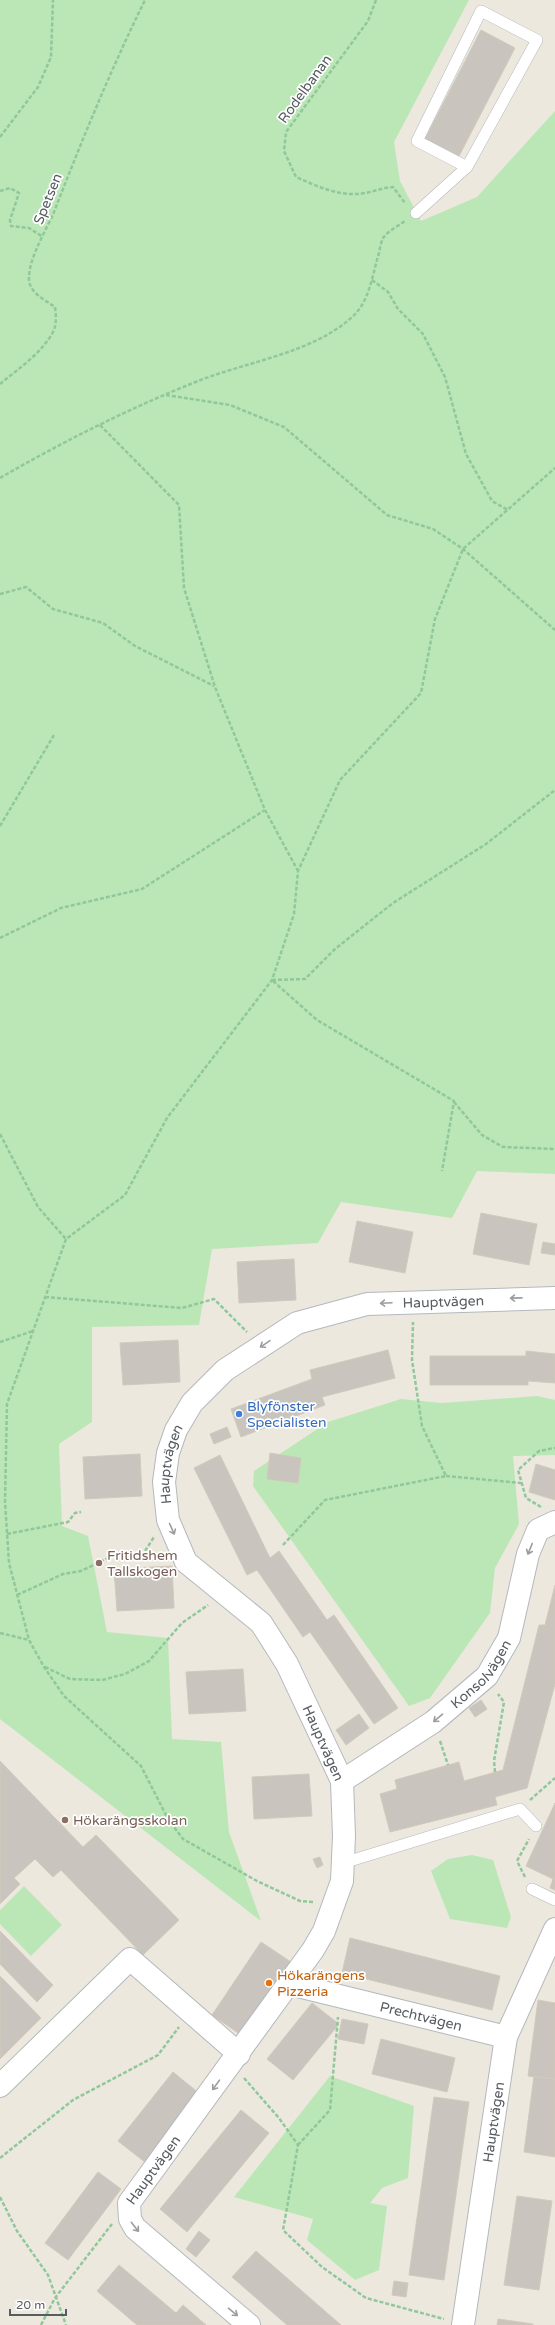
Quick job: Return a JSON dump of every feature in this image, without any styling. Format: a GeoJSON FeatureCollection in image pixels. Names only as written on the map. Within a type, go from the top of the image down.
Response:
{"type":"FeatureCollection","features":[{"type":"Feature","properties":{"kind":"street","name":"Hauptvägen"},"geometry":{"type":"LineString","coordinates":[[249,2325],[135,2228],[130,2219],[129,2203],[290,1984],[324,1931],[342,1881],[342,1781],[287,1664],[262,1623],[186,1562],[168,1520],[164,1482],[168,1453],[176,1430],[192,1403],[225,1370],[297,1323],[367,1304],[555,1298]]}},
{"type":"Feature","properties":{"kind":"street","name":"Konsolvägen"},"geometry":{"type":"LineString","coordinates":[[342,1781],[434,1722],[487,1676],[509,1638],[528,1554],[538,1530],[549,1515]]}},
{"type":"Feature","properties":{"kind":"street","name":"Hauptvägen"},"geometry":{"type":"LineString","coordinates":[[463,2325],[506,2037],[555,1929]]}},
{"type":"Feature","properties":{"kind":"street"},"geometry":{"type":"LineString","coordinates":[[0,2086],[130,1959],[191,2011],[235,2059]]}},
{"type":"Feature","properties":{"kind":"street","name":"Prechtvägen"},"geometry":{"type":"LineString","coordinates":[[290,1984],[506,2037]]}},
{"type":"Feature","properties":{"kind":"lane"},"geometry":{"type":"LineString","coordinates":[[416,214],[467,167],[537,40],[481,11],[417,141],[467,167]]}},
{"type":"Feature","properties":{"kind":"lane"},"geometry":{"type":"LineString","coordinates":[[343,1862],[520,1809],[536,1826]]}},
{"type":"Feature","properties":{"kind":"lane"},"geometry":{"type":"LineString","coordinates":[[532,1889],[555,1900]]}},
{"type":"Feature","properties":{"kind":"path"},"geometry":{"type":"LineString","coordinates":[[0,137],[38,86],[51,57],[53,0]]}},
{"type":"Feature","properties":{"kind":"path","name":"Spetsen"},"geometry":{"type":"LineString","coordinates":[[0,384],[20,368],[43,345],[54,331],[55,307],[32,290],[29,281],[31,263],[43,237],[87,125],[145,0]]}},
{"type":"Feature","properties":{"kind":"path","name":"Rodelbanan"},"geometry":{"type":"LineString","coordinates":[[376,0],[368,21],[286,132],[284,151],[296,177],[320,188],[356,194],[380,188],[393,187],[405,201],[404,208]]}},
{"type":"Feature","properties":{"kind":"path"},"geometry":{"type":"LineString","coordinates":[[0,191],[10,188],[19,193],[10,220],[11,226],[29,228],[43,237]]}},
{"type":"Feature","properties":{"kind":"path"},"geometry":{"type":"LineString","coordinates":[[0,478],[64,441],[166,395],[226,371],[311,343],[351,318],[363,303],[372,280],[383,238],[416,214]]}},
{"type":"Feature","properties":{"kind":"path"},"geometry":{"type":"LineString","coordinates":[[404,215],[404,222]]}},
{"type":"Feature","properties":{"kind":"path"},"geometry":{"type":"LineString","coordinates":[[372,280],[388,292],[398,309],[423,334],[445,377],[466,454],[492,501],[508,510]]}},
{"type":"Feature","properties":{"kind":"path"},"geometry":{"type":"LineString","coordinates":[[166,395],[230,405],[284,427],[387,515],[433,529],[463,549],[555,630]]}},
{"type":"Feature","properties":{"kind":"path"},"geometry":{"type":"LineString","coordinates":[[100,425],[179,505],[184,588],[215,687],[264,810],[298,871]]}},
{"type":"Feature","properties":{"kind":"path"},"geometry":{"type":"LineString","coordinates":[[335,1903],[300,1901],[257,1880],[183,1839],[168,1819],[141,1766],[64,1696],[44,1667],[29,1640],[9,1563],[5,1502],[7,1404],[66,1239],[125,1195],[167,1118],[272,980],[294,914],[298,871],[340,780],[420,693],[435,619],[463,549],[555,468]]}},
{"type":"Feature","properties":{"kind":"path"},"geometry":{"type":"LineString","coordinates":[[0,594],[26,588],[53,609],[103,623],[135,646],[215,687]]}},
{"type":"Feature","properties":{"kind":"path"},"geometry":{"type":"LineString","coordinates":[[0,826],[54,734]]}},
{"type":"Feature","properties":{"kind":"path"},"geometry":{"type":"LineString","coordinates":[[272,980],[305,979],[335,949],[393,903],[486,844],[555,790]]}},
{"type":"Feature","properties":{"kind":"path"},"geometry":{"type":"LineString","coordinates":[[0,938],[60,908],[142,889],[264,810]]}},
{"type":"Feature","properties":{"kind":"path"},"geometry":{"type":"LineString","coordinates":[[272,980],[317,1020],[454,1101],[482,1134],[503,1147],[555,1149]]}},
{"type":"Feature","properties":{"kind":"path"},"geometry":{"type":"LineString","coordinates":[[442,1171],[454,1101]]}},
{"type":"Feature","properties":{"kind":"path"},"geometry":{"type":"LineString","coordinates":[[0,1134],[38,1207],[66,1239]]}},
{"type":"Feature","properties":{"kind":"path"},"geometry":{"type":"LineString","coordinates":[[45,1297],[182,1308],[214,1299],[261,1346]]}},
{"type":"Feature","properties":{"kind":"path"},"geometry":{"type":"LineString","coordinates":[[414,1302],[412,1360],[422,1426],[446,1476]]}},
{"type":"Feature","properties":{"kind":"path"},"geometry":{"type":"LineString","coordinates":[[0,1342],[33,1331]]}},
{"type":"Feature","properties":{"kind":"path"},"geometry":{"type":"LineString","coordinates":[[549,1515],[526,1498],[518,1470],[539,1451],[555,1448]]}},
{"type":"Feature","properties":{"kind":"path"},"geometry":{"type":"LineString","coordinates":[[283,1545],[325,1500],[446,1476],[521,1483]]}},
{"type":"Feature","properties":{"kind":"path"},"geometry":{"type":"LineString","coordinates":[[7,1534],[68,1522],[75,1513],[81,1512]]}},
{"type":"Feature","properties":{"kind":"path"},"geometry":{"type":"LineString","coordinates":[[145,1551],[155,1535]]}},
{"type":"Feature","properties":{"kind":"path"},"geometry":{"type":"LineString","coordinates":[[17,1595],[63,1574],[81,1571],[123,1551]]}},
{"type":"Feature","properties":{"kind":"path"},"geometry":{"type":"LineString","coordinates":[[44,1667],[70,1679],[102,1680],[125,1674],[149,1661],[182,1623],[224,1594]]}},
{"type":"Feature","properties":{"kind":"path"},"geometry":{"type":"LineString","coordinates":[[0,1633],[29,1640]]}},
{"type":"Feature","properties":{"kind":"path"},"geometry":{"type":"LineString","coordinates":[[487,1676],[504,1702],[494,1761],[495,1772]]}},
{"type":"Feature","properties":{"kind":"path"},"geometry":{"type":"LineString","coordinates":[[520,1809],[555,1778]]}},
{"type":"Feature","properties":{"kind":"path"},"geometry":{"type":"LineString","coordinates":[[532,1889],[517,1861],[536,1826]]}},
{"type":"Feature","properties":{"kind":"path"},"geometry":{"type":"LineString","coordinates":[[335,1996],[339,2023],[330,2110],[298,2145],[283,2230],[322,2267],[366,2298],[463,2325]]}},
{"type":"Feature","properties":{"kind":"path"},"geometry":{"type":"LineString","coordinates":[[0,2158],[73,2100],[158,2055],[191,2011]]}},
{"type":"Feature","properties":{"kind":"path"},"geometry":{"type":"LineString","coordinates":[[235,2059],[280,2118],[298,2145]]}},
{"type":"Feature","properties":{"kind":"path"},"geometry":{"type":"LineString","coordinates":[[0,2197],[18,2231],[48,2275],[55,2298],[66,2325]]}},
{"type":"Feature","properties":{"kind":"path"},"geometry":{"type":"LineString","coordinates":[[41,2325],[55,2298],[96,2243],[129,2203]]}},
{"type":"Feature","properties":{"kind":"green space"},"geometry":{"type":"Polygon","coordinates":[[[0,0],[469,0],[394,142],[400,181],[421,221],[477,197],[555,111],[555,1174],[477,1171],[452,1218],[341,1202],[318,1243],[212,1249],[199,1325],[92,1327],[92,1422],[59,1444],[62,1526],[88,1536],[107,1632],[168,1638],[172,1739],[221,1742],[229,1832],[261,1921],[0,1719],[0,0]]]}},
{"type":"Feature","properties":{"kind":"green space"},"geometry":{"type":"Polygon","coordinates":[[[537,1396],[555,1400],[555,1455],[513,1456],[519,1524],[495,1568],[490,1613],[430,1698],[409,1706],[253,1486],[254,1471],[328,1422],[401,1399],[442,1403],[537,1396]]]}},
{"type":"Feature","properties":{"kind":"green space"},"geometry":{"type":"Polygon","coordinates":[[[472,1855],[493,1860],[511,1917],[507,1928],[450,1919],[431,1871],[448,1859],[472,1855]]]}},
{"type":"Feature","properties":{"kind":"green space"},"geometry":{"type":"Polygon","coordinates":[[[24,1886],[62,1925],[31,1956],[0,1924],[0,1910],[24,1886]]]}},
{"type":"Feature","properties":{"kind":"green space"},"geometry":{"type":"Polygon","coordinates":[[[330,2076],[414,2106],[408,2178],[382,2188],[370,2203],[387,2206],[379,2270],[355,2280],[307,2240],[313,2219],[234,2197],[330,2076]]]}},
{"type":"Feature","properties":{"kind":"building"},"geometry":{"type":"Polygon","coordinates":[[[481,30],[515,48],[459,156],[425,139],[481,30]]]}},
{"type":"Feature","properties":{"kind":"building"},"geometry":{"type":"Polygon","coordinates":[[[481,1213],[537,1224],[529,1265],[473,1254],[481,1213]]]}},
{"type":"Feature","properties":{"kind":"building"},"geometry":{"type":"Polygon","coordinates":[[[357,1221],[413,1232],[405,1273],[349,1262],[357,1221]]]}},
{"type":"Feature","properties":{"kind":"building"},"geometry":{"type":"Polygon","coordinates":[[[543,1242],[555,1244],[555,1255],[541,1253],[543,1242]]]}},
{"type":"Feature","properties":{"kind":"building"},"geometry":{"type":"Polygon","coordinates":[[[294,1259],[296,1300],[239,1303],[237,1262],[294,1259]]]}},
{"type":"Feature","properties":{"kind":"building"},"geometry":{"type":"Polygon","coordinates":[[[178,1340],[180,1382],[123,1385],[120,1343],[178,1340]]]}},
{"type":"Feature","properties":{"kind":"building"},"geometry":{"type":"Polygon","coordinates":[[[388,1350],[395,1378],[322,1397],[325,1405],[241,1437],[231,1409],[312,1379],[310,1370],[388,1350]]]}},
{"type":"Feature","properties":{"kind":"building"},"geometry":{"type":"Polygon","coordinates":[[[526,1351],[555,1354],[555,1383],[528,1381],[528,1385],[430,1385],[430,1356],[526,1356],[526,1351]]]}},
{"type":"Feature","properties":{"kind":"building"},"geometry":{"type":"Polygon","coordinates":[[[227,1427],[231,1437],[214,1444],[210,1434],[227,1427]]]}},
{"type":"Feature","properties":{"kind":"building"},"geometry":{"type":"Polygon","coordinates":[[[270,1453],[301,1458],[298,1483],[267,1479],[270,1453]]]}},
{"type":"Feature","properties":{"kind":"building"},"geometry":{"type":"Polygon","coordinates":[[[140,1454],[142,1496],[85,1499],[83,1457],[140,1454]]]}},
{"type":"Feature","properties":{"kind":"building"},"geometry":{"type":"Polygon","coordinates":[[[220,1455],[270,1558],[279,1551],[327,1620],[334,1615],[398,1708],[374,1724],[310,1632],[303,1637],[257,1570],[247,1575],[194,1468],[220,1455]]]}},
{"type":"Feature","properties":{"kind":"building"},"geometry":{"type":"Polygon","coordinates":[[[536,1464],[555,1470],[555,1500],[529,1492],[536,1464]]]}},
{"type":"Feature","properties":{"kind":"building"},"geometry":{"type":"Polygon","coordinates":[[[172,1566],[174,1608],[117,1611],[114,1569],[172,1566]]]}},
{"type":"Feature","properties":{"kind":"building"},"geometry":{"type":"Polygon","coordinates":[[[555,1585],[555,1684],[527,1788],[495,1797],[497,1805],[390,1832],[380,1794],[397,1789],[395,1780],[459,1762],[464,1781],[503,1770],[539,1625],[545,1625],[555,1585]]]}},
{"type":"Feature","properties":{"kind":"building"},"geometry":{"type":"Polygon","coordinates":[[[243,1669],[246,1711],[189,1714],[186,1672],[243,1669]]]}},
{"type":"Feature","properties":{"kind":"building"},"geometry":{"type":"Polygon","coordinates":[[[481,1700],[487,1709],[475,1717],[469,1708],[481,1700]]]}},
{"type":"Feature","properties":{"kind":"building"},"geometry":{"type":"Polygon","coordinates":[[[359,1714],[369,1728],[346,1745],[336,1730],[359,1714]]]}},
{"type":"Feature","properties":{"kind":"building"},"geometry":{"type":"Polygon","coordinates":[[[0,1761],[83,1847],[96,1835],[179,1920],[143,1955],[61,1870],[53,1877],[35,1859],[14,1878],[20,1884],[0,1904],[0,1761]]]}},
{"type":"Feature","properties":{"kind":"building"},"geometry":{"type":"Polygon","coordinates":[[[309,1774],[312,1816],[254,1819],[252,1777],[309,1774]]]}},
{"type":"Feature","properties":{"kind":"building"},"geometry":{"type":"Polygon","coordinates":[[[555,1803],[555,1890],[550,1888],[553,1879],[526,1866],[555,1803]]]}},
{"type":"Feature","properties":{"kind":"building"},"geometry":{"type":"Polygon","coordinates":[[[320,1857],[323,1865],[317,1868],[313,1859],[320,1857]]]}},
{"type":"Feature","properties":{"kind":"building"},"geometry":{"type":"Polygon","coordinates":[[[0,1931],[53,1985],[37,2002],[0,1964],[0,1931]]]}},
{"type":"Feature","properties":{"kind":"building"},"geometry":{"type":"Polygon","coordinates":[[[350,1938],[500,1976],[492,2010],[342,1973],[350,1938]]]}},
{"type":"Feature","properties":{"kind":"building"},"geometry":{"type":"Polygon","coordinates":[[[261,1942],[291,1962],[241,2035],[212,2015],[261,1942]]]}},
{"type":"Feature","properties":{"kind":"building"},"geometry":{"type":"Polygon","coordinates":[[[0,1976],[41,2018],[0,2059],[0,1976]]]}},
{"type":"Feature","properties":{"kind":"building"},"geometry":{"type":"Polygon","coordinates":[[[538,2000],[555,2003],[555,2079],[528,2076],[538,2000]]]}},
{"type":"Feature","properties":{"kind":"building"},"geometry":{"type":"Polygon","coordinates":[[[312,2003],[339,2024],[293,2080],[267,2059],[312,2003]]]}},
{"type":"Feature","properties":{"kind":"building"},"geometry":{"type":"Polygon","coordinates":[[[342,2019],[368,2024],[364,2044],[338,2039],[342,2019]]]}},
{"type":"Feature","properties":{"kind":"building"},"geometry":{"type":"Polygon","coordinates":[[[381,2039],[455,2058],[447,2092],[372,2074],[381,2039]]]}},
{"type":"Feature","properties":{"kind":"building"},"geometry":{"type":"Polygon","coordinates":[[[173,2072],[200,2094],[146,2163],[118,2141],[173,2072]]]}},
{"type":"Feature","properties":{"kind":"building"},"geometry":{"type":"Polygon","coordinates":[[[534,2076],[555,2079],[555,2157],[524,2152],[534,2076]]]}},
{"type":"Feature","properties":{"kind":"building"},"geometry":{"type":"Polygon","coordinates":[[[434,2097],[469,2102],[444,2280],[409,2275],[434,2097]]]}},
{"type":"Feature","properties":{"kind":"building"},"geometry":{"type":"Polygon","coordinates":[[[241,2110],[269,2133],[187,2232],[160,2209],[241,2110]]]}},
{"type":"Feature","properties":{"kind":"building"},"geometry":{"type":"Polygon","coordinates":[[[98,2172],[121,2189],[68,2260],[45,2243],[98,2172]]]}},
{"type":"Feature","properties":{"kind":"building"},"geometry":{"type":"Polygon","coordinates":[[[517,2196],[552,2201],[539,2290],[504,2285],[517,2196]]]}},
{"type":"Feature","properties":{"kind":"building"},"geometry":{"type":"Polygon","coordinates":[[[199,2231],[210,2240],[196,2257],[186,2249],[199,2231]]]}},
{"type":"Feature","properties":{"kind":"building"},"geometry":{"type":"Polygon","coordinates":[[[256,2251],[341,2325],[287,2325],[232,2277],[256,2251]]]}},
{"type":"Feature","properties":{"kind":"building"},"geometry":{"type":"Polygon","coordinates":[[[119,2265],[176,2313],[183,2305],[206,2325],[137,2325],[97,2291],[119,2265]]]}},
{"type":"Feature","properties":{"kind":"building"},"geometry":{"type":"Polygon","coordinates":[[[394,2281],[408,2283],[406,2297],[392,2295],[394,2281]]]}},
{"type":"Feature","properties":{"kind":"building"},"geometry":{"type":"Polygon","coordinates":[[[498,2319],[533,2324],[533,2325],[497,2325],[498,2319]]]}},
{"type":"Feature","properties":{"kind":"place","name":"Blyfönster Specialisten"},"geometry":{"type":"Point","coordinates":[239,1414]}},
{"type":"Feature","properties":{"kind":"place","name":"Fritidshem Tallskogen"},"geometry":{"type":"Point","coordinates":[99,1563]}},
{"type":"Feature","properties":{"kind":"place","name":"Hökarängsskolan"},"geometry":{"type":"Point","coordinates":[65,1820]}},
{"type":"Feature","properties":{"kind":"place","name":"Hökarängens Pizzeria"},"geometry":{"type":"Point","coordinates":[269,1983]}}]}
